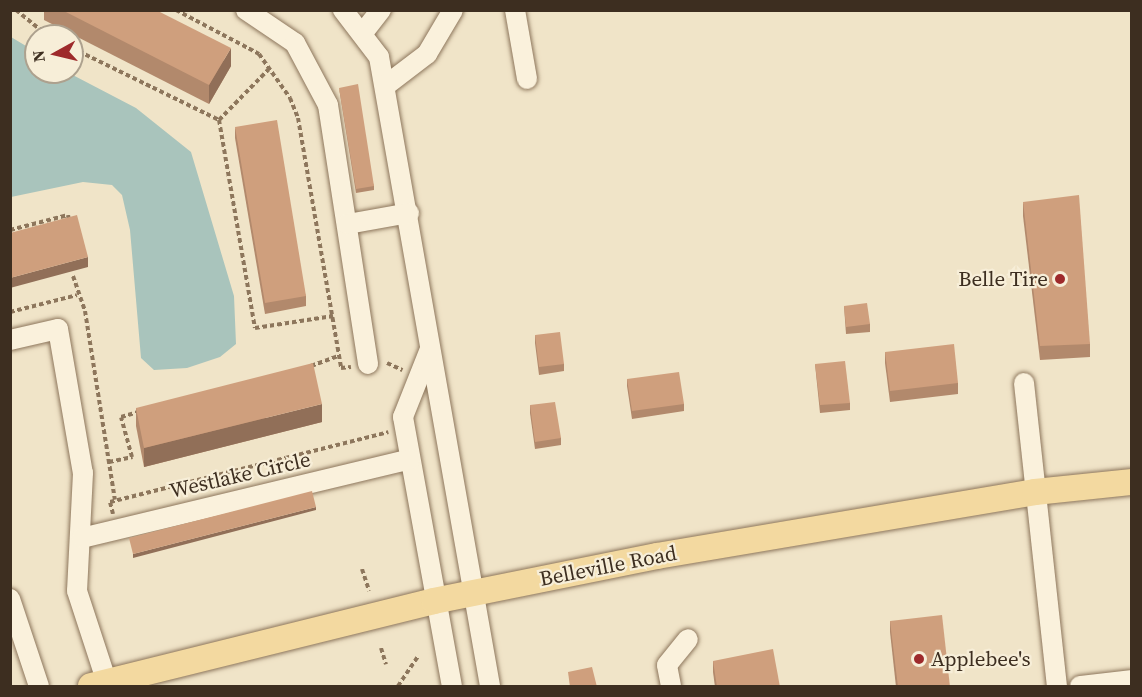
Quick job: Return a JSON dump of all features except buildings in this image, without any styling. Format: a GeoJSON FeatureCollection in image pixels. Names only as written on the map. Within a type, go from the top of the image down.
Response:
{"type":"FeatureCollection","features":[{"type":"Feature","properties":{"kind":"main road","name":"Belleville Road"},"geometry":{"type":"LineString","coordinates":[[99,685],[471,593],[813,527],[1035,492],[1131,482]]}},
{"type":"Feature","properties":{"kind":"street"},"geometry":{"type":"LineString","coordinates":[[246,10],[268,16],[295,43],[320,83],[335,130],[368,364]]}},
{"type":"Feature","properties":{"kind":"street"},"geometry":{"type":"LineString","coordinates":[[343,10],[379,57],[409,213],[471,593],[490,687]]}},
{"type":"Feature","properties":{"kind":"street"},"geometry":{"type":"LineString","coordinates":[[362,34],[381,10]]}},
{"type":"Feature","properties":{"kind":"street"},"geometry":{"type":"LineString","coordinates":[[385,86],[427,54],[453,10]]}},
{"type":"Feature","properties":{"kind":"street"},"geometry":{"type":"LineString","coordinates":[[515,10],[527,80]]}},
{"type":"Feature","properties":{"kind":"street"},"geometry":{"type":"LineString","coordinates":[[348,224],[409,213]]}},
{"type":"Feature","properties":{"kind":"street"},"geometry":{"type":"LineString","coordinates":[[10,340],[58,329],[83,473],[82,538],[77,591],[99,685]]}},
{"type":"Feature","properties":{"kind":"street"},"geometry":{"type":"LineString","coordinates":[[430,349],[403,417],[434,601],[452,687]]}},
{"type":"Feature","properties":{"kind":"street"},"geometry":{"type":"LineString","coordinates":[[1024,383],[1057,687]]}},
{"type":"Feature","properties":{"kind":"street","name":"Westlake Circle"},"geometry":{"type":"LineString","coordinates":[[82,538],[410,459]]}},
{"type":"Feature","properties":{"kind":"street"},"geometry":{"type":"LineString","coordinates":[[10,599],[39,687]]}},
{"type":"Feature","properties":{"kind":"street"},"geometry":{"type":"LineString","coordinates":[[671,687],[667,665],[688,639]]}},
{"type":"Feature","properties":{"kind":"street"},"geometry":{"type":"LineString","coordinates":[[1080,687],[1131,680]]}},
{"type":"Feature","properties":{"kind":"path"},"geometry":{"type":"LineString","coordinates":[[177,10],[240,42],[269,69],[298,117],[341,368],[382,361],[404,371],[400,382]]}},
{"type":"Feature","properties":{"kind":"path"},"geometry":{"type":"LineString","coordinates":[[17,11],[33,24]]}},
{"type":"Feature","properties":{"kind":"path"},"geometry":{"type":"LineString","coordinates":[[84,54],[219,120]]}},
{"type":"Feature","properties":{"kind":"path"},"geometry":{"type":"LineString","coordinates":[[219,120],[269,69]]}},
{"type":"Feature","properties":{"kind":"path"},"geometry":{"type":"LineString","coordinates":[[219,120],[255,328],[333,316]]}},
{"type":"Feature","properties":{"kind":"path"},"geometry":{"type":"LineString","coordinates":[[10,230],[68,215],[70,224]]}},
{"type":"Feature","properties":{"kind":"path"},"geometry":{"type":"LineString","coordinates":[[73,276],[77,295],[85,310],[115,501]]}},
{"type":"Feature","properties":{"kind":"path"},"geometry":{"type":"LineString","coordinates":[[10,312],[77,295]]}},
{"type":"Feature","properties":{"kind":"path"},"geometry":{"type":"LineString","coordinates":[[306,368],[339,356]]}},
{"type":"Feature","properties":{"kind":"path"},"geometry":{"type":"LineString","coordinates":[[109,462],[132,457],[121,417],[144,411]]}},
{"type":"Feature","properties":{"kind":"path"},"geometry":{"type":"LineString","coordinates":[[391,424],[392,443]]}},
{"type":"Feature","properties":{"kind":"path"},"geometry":{"type":"LineString","coordinates":[[114,517],[110,502],[392,431]]}},
{"type":"Feature","properties":{"kind":"path"},"geometry":{"type":"LineString","coordinates":[[362,569],[369,591]]}},
{"type":"Feature","properties":{"kind":"path"},"geometry":{"type":"LineString","coordinates":[[381,648],[386,664]]}},
{"type":"Feature","properties":{"kind":"path"},"geometry":{"type":"LineString","coordinates":[[398,687],[418,656]]}},
{"type":"Feature","properties":{"kind":"water"},"geometry":{"type":"Polygon","coordinates":[[[11,37],[24,45],[24,84],[84,84],[84,81],[136,108],[191,152],[234,296],[236,344],[220,357],[187,368],[154,370],[141,358],[130,230],[122,195],[112,185],[83,182],[11,197],[11,37]]]}},
{"type":"Feature","properties":{"kind":"place","name":"Belle Tire"},"geometry":{"type":"Point","coordinates":[1060,279]}},
{"type":"Feature","properties":{"kind":"place","name":"Applebee's"},"geometry":{"type":"Point","coordinates":[919,659]}}]}
